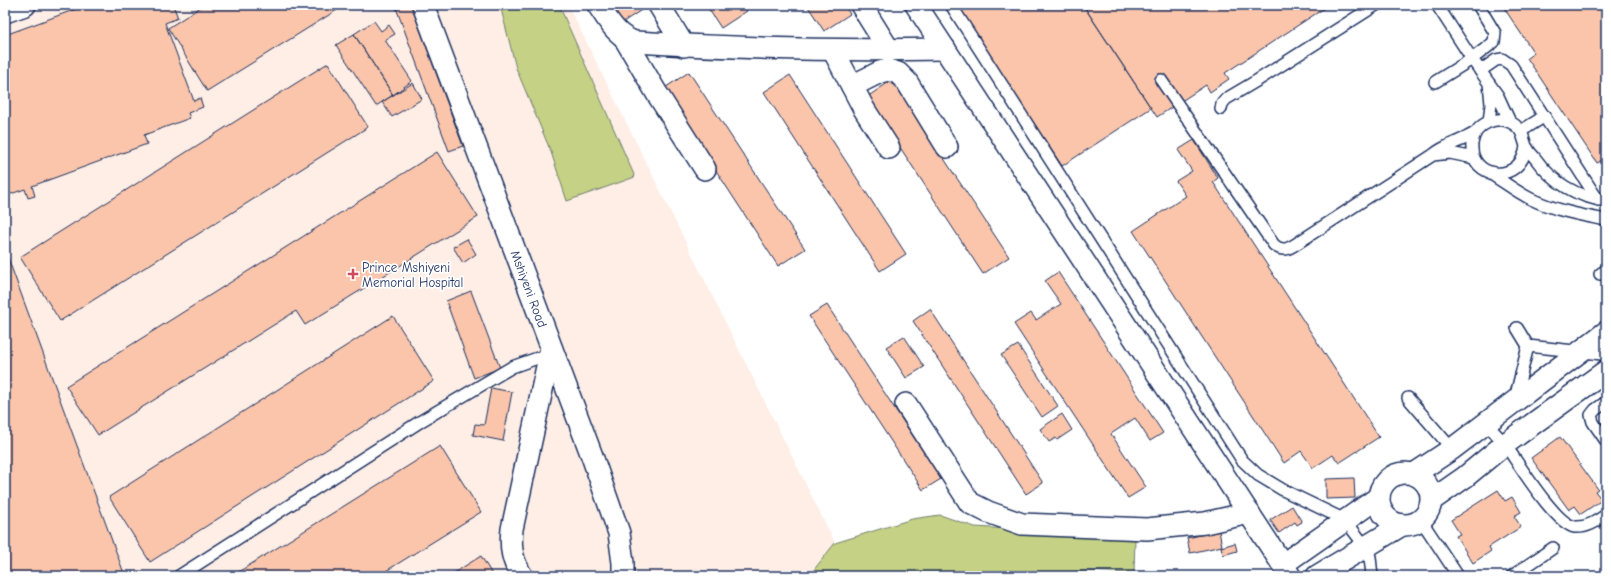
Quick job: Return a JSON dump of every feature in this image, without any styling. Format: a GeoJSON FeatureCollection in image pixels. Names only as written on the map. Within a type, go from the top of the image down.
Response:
{"type":"FeatureCollection","features":[{"type":"Feature","properties":{"kind":"street"},"geometry":{"type":"LineString","coordinates":[[5,12],[25,5]]}},
{"type":"Feature","properties":{"kind":"street","name":"Mshiyeni Road"},"geometry":{"type":"LineString","coordinates":[[423,5],[550,351],[592,456],[620,533],[618,572]]}},
{"type":"Feature","properties":{"kind":"street"},"geometry":{"type":"LineString","coordinates":[[598,5],[619,34],[625,39],[656,92],[705,169]]}},
{"type":"Feature","properties":{"kind":"street"},"geometry":{"type":"LineString","coordinates":[[659,5],[684,46]]}},
{"type":"Feature","properties":{"kind":"street"},"geometry":{"type":"LineString","coordinates":[[861,5],[890,50]]}},
{"type":"Feature","properties":{"kind":"street"},"geometry":{"type":"LineString","coordinates":[[916,5],[1286,570],[1345,520],[1379,497]]}},
{"type":"Feature","properties":{"kind":"street"},"geometry":{"type":"LineString","coordinates":[[625,39],[636,42],[684,46],[833,50],[945,49]]}},
{"type":"Feature","properties":{"kind":"street"},"geometry":{"type":"LineString","coordinates":[[833,50],[864,109],[889,148]]}},
{"type":"Feature","properties":{"kind":"street"},"geometry":{"type":"LineString","coordinates":[[852,86],[880,72],[888,70],[898,73],[907,82],[947,146]]}},
{"type":"Feature","properties":{"kind":"street"},"geometry":{"type":"LineString","coordinates":[[1414,474],[1452,450],[1606,332]]}},
{"type":"Feature","properties":{"kind":"street"},"geometry":{"type":"LineString","coordinates":[[522,576],[512,557],[510,545],[512,529],[550,351]]}},
{"type":"Feature","properties":{"kind":"street"},"geometry":{"type":"LineString","coordinates":[[1432,500],[1464,477],[1504,444],[1606,371]]}},
{"type":"Feature","properties":{"kind":"street"},"geometry":{"type":"LineString","coordinates":[[1585,387],[1606,378]]}},
{"type":"Feature","properties":{"kind":"street"},"geometry":{"type":"LineString","coordinates":[[906,404],[956,483],[970,502],[988,512],[1022,524],[1147,529],[1205,523],[1249,513]]}},
{"type":"Feature","properties":{"kind":"street"},"geometry":{"type":"LineString","coordinates":[[1317,576],[1365,546],[1412,523],[1429,511],[1432,500],[1430,489],[1423,480],[1414,474],[1403,473],[1392,477],[1383,486],[1379,497],[1382,510],[1390,520],[1412,523]]}},
{"type":"Feature","properties":{"kind":"lane"},"geometry":{"type":"LineString","coordinates":[[951,5],[1242,460],[1258,475],[1283,490],[1345,520],[1365,546],[1370,557],[1372,576]]}},
{"type":"Feature","properties":{"kind":"lane"},"geometry":{"type":"LineString","coordinates":[[1221,109],[1222,104],[1226,99],[1376,5]]}},
{"type":"Feature","properties":{"kind":"lane"},"geometry":{"type":"LineString","coordinates":[[1437,5],[1498,96],[1510,122],[1521,131],[1525,138],[1526,146],[1522,161],[1511,171],[1496,174],[1489,172]]}},
{"type":"Feature","properties":{"kind":"lane"},"geometry":{"type":"LineString","coordinates":[[1434,82],[1472,59],[1494,42],[1496,38],[1493,29],[1478,5]]}},
{"type":"Feature","properties":{"kind":"lane"},"geometry":{"type":"LineString","coordinates":[[1480,71],[1496,60],[1502,59],[1512,65],[1602,200]]}},
{"type":"Feature","properties":{"kind":"lane"},"geometry":{"type":"LineString","coordinates":[[1161,80],[1274,245],[1282,250],[1287,250],[1306,238],[1447,145],[1465,139],[1475,133],[1484,124],[1496,120],[1510,122]]}},
{"type":"Feature","properties":{"kind":"lane"},"geometry":{"type":"LineString","coordinates":[[1489,83],[1489,122]]}},
{"type":"Feature","properties":{"kind":"lane"},"geometry":{"type":"LineString","coordinates":[[1521,131],[1545,116]]}},
{"type":"Feature","properties":{"kind":"lane"},"geometry":{"type":"LineString","coordinates":[[1475,133],[1472,145],[1474,158],[1483,169],[1529,198],[1544,205],[1606,220]]}},
{"type":"Feature","properties":{"kind":"lane"},"geometry":{"type":"LineString","coordinates":[[1526,146],[1539,164],[1560,183],[1574,192],[1602,200]]}},
{"type":"Feature","properties":{"kind":"lane"},"geometry":{"type":"LineString","coordinates":[[1433,155],[1450,153],[1474,158]]}},
{"type":"Feature","properties":{"kind":"lane"},"geometry":{"type":"LineString","coordinates":[[1514,402],[1528,346],[1517,328]]}},
{"type":"Feature","properties":{"kind":"lane"},"geometry":{"type":"LineString","coordinates":[[1528,346],[1602,354],[1606,356]]}},
{"type":"Feature","properties":{"kind":"lane"},"geometry":{"type":"LineString","coordinates":[[179,576],[434,413],[512,367],[550,351]]}},
{"type":"Feature","properties":{"kind":"lane"},"geometry":{"type":"LineString","coordinates":[[1408,398],[1452,450]]}},
{"type":"Feature","properties":{"kind":"lane"},"geometry":{"type":"LineString","coordinates":[[1606,402],[1591,415],[1593,422],[1606,441]]}},
{"type":"Feature","properties":{"kind":"lane"},"geometry":{"type":"LineString","coordinates":[[1486,423],[1504,444],[1549,508],[1565,523],[1575,527],[1590,525],[1606,515]]}},
{"type":"Feature","properties":{"kind":"lane"},"geometry":{"type":"LineString","coordinates":[[1412,523],[1458,576]]}},
{"type":"Feature","properties":{"kind":"lane"},"geometry":{"type":"LineString","coordinates":[[1512,576],[1553,548]]}},
{"type":"Feature","properties":{"kind":"shaded area","name":"Prince Mshiyeni Memorial Hospital"},"geometry":{"type":"Polygon","coordinates":[[[5,5],[568,5],[835,543],[809,576],[5,576],[5,5]]]}},
{"type":"Feature","properties":{"kind":"green space"},"geometry":{"type":"Polygon","coordinates":[[[500,5],[559,5],[635,177],[567,201],[551,152],[516,68],[500,5]]]}},
{"type":"Feature","properties":{"kind":"green space"},"geometry":{"type":"Polygon","coordinates":[[[940,515],[975,527],[1135,539],[1134,573],[1084,571],[1054,576],[809,576],[835,543],[912,519],[940,515]]]}},
{"type":"Feature","properties":{"kind":"building"},"geometry":{"type":"Polygon","coordinates":[[[87,5],[173,5],[178,18],[165,23],[194,101],[200,98],[203,107],[188,113],[190,118],[144,135],[147,144],[32,186],[35,196],[28,198],[25,189],[5,196],[5,35],[87,5]]]}},
{"type":"Feature","properties":{"kind":"building"},"geometry":{"type":"Polygon","coordinates":[[[204,5],[345,5],[207,91],[168,28],[204,5]]]}},
{"type":"Feature","properties":{"kind":"building"},"geometry":{"type":"Polygon","coordinates":[[[395,5],[411,5],[463,146],[449,151],[395,5]]]}},
{"type":"Feature","properties":{"kind":"building"},"geometry":{"type":"Polygon","coordinates":[[[608,5],[644,5],[646,7],[620,24],[608,5]]]}},
{"type":"Feature","properties":{"kind":"building"},"geometry":{"type":"Polygon","coordinates":[[[706,5],[743,5],[747,11],[721,28],[706,5]]]}},
{"type":"Feature","properties":{"kind":"building"},"geometry":{"type":"Polygon","coordinates":[[[807,5],[844,5],[850,14],[824,31],[807,5]]]}},
{"type":"Feature","properties":{"kind":"building"},"geometry":{"type":"Polygon","coordinates":[[[956,5],[1083,5],[1151,108],[1062,166],[956,5]]]}},
{"type":"Feature","properties":{"kind":"building"},"geometry":{"type":"Polygon","coordinates":[[[1083,5],[1329,5],[1225,73],[1229,79],[1210,92],[1206,85],[1157,117],[1083,5]]]}},
{"type":"Feature","properties":{"kind":"building"},"geometry":{"type":"Polygon","coordinates":[[[1502,5],[1606,5],[1606,164],[1603,160],[1597,163],[1527,58],[1534,53],[1502,5]]]}},
{"type":"Feature","properties":{"kind":"building"},"geometry":{"type":"Polygon","coordinates":[[[374,21],[381,31],[389,25],[395,34],[385,40],[412,81],[393,95],[354,34],[374,21]]]}},
{"type":"Feature","properties":{"kind":"building"},"geometry":{"type":"Polygon","coordinates":[[[354,34],[393,95],[376,106],[336,45],[354,34]]]}},
{"type":"Feature","properties":{"kind":"building"},"geometry":{"type":"Polygon","coordinates":[[[328,63],[368,127],[60,321],[20,257],[328,63]]]}},
{"type":"Feature","properties":{"kind":"building"},"geometry":{"type":"Polygon","coordinates":[[[689,72],[805,249],[778,266],[663,89],[689,72]]]}},
{"type":"Feature","properties":{"kind":"building"},"geometry":{"type":"Polygon","coordinates":[[[790,75],[906,254],[880,271],[764,92],[790,75]]]}},
{"type":"Feature","properties":{"kind":"building"},"geometry":{"type":"Polygon","coordinates":[[[892,80],[1009,257],[983,274],[867,97],[892,80]]]}},
{"type":"Feature","properties":{"kind":"building"},"geometry":{"type":"Polygon","coordinates":[[[413,83],[422,99],[392,117],[382,102],[413,83]]]}},
{"type":"Feature","properties":{"kind":"building"},"geometry":{"type":"Polygon","coordinates":[[[1194,140],[1218,178],[1213,182],[1379,437],[1339,463],[1333,455],[1313,468],[1301,451],[1284,463],[1133,231],[1186,196],[1176,181],[1192,171],[1178,150],[1194,140]]]}},
{"type":"Feature","properties":{"kind":"building"},"geometry":{"type":"Polygon","coordinates":[[[437,152],[478,217],[305,325],[296,311],[98,435],[66,386],[437,152]]]}},
{"type":"Feature","properties":{"kind":"building"},"geometry":{"type":"Polygon","coordinates":[[[467,239],[476,254],[463,263],[453,247],[467,239]]]}},
{"type":"Feature","properties":{"kind":"building"},"geometry":{"type":"Polygon","coordinates":[[[5,250],[97,500],[125,576],[5,576],[5,250]]]}},
{"type":"Feature","properties":{"kind":"building"},"geometry":{"type":"Polygon","coordinates":[[[1058,272],[1163,433],[1150,441],[1135,418],[1111,434],[1146,487],[1128,498],[1014,324],[1031,313],[1036,320],[1061,304],[1045,281],[1058,272]]]}},
{"type":"Feature","properties":{"kind":"building"},"geometry":{"type":"Polygon","coordinates":[[[471,291],[500,368],[474,378],[446,301],[471,291]]]}},
{"type":"Feature","properties":{"kind":"building"},"geometry":{"type":"Polygon","coordinates":[[[827,305],[941,479],[923,490],[809,316],[827,305]]]}},
{"type":"Feature","properties":{"kind":"building"},"geometry":{"type":"Polygon","coordinates":[[[930,309],[1043,483],[1026,494],[913,321],[930,309]]]}},
{"type":"Feature","properties":{"kind":"building"},"geometry":{"type":"Polygon","coordinates":[[[393,316],[434,381],[150,562],[109,497],[393,316]]]}},
{"type":"Feature","properties":{"kind":"building"},"geometry":{"type":"Polygon","coordinates":[[[904,336],[924,367],[906,378],[886,347],[904,336]]]}},
{"type":"Feature","properties":{"kind":"building"},"geometry":{"type":"Polygon","coordinates":[[[1018,345],[1058,406],[1042,417],[1001,355],[1018,345]]]}},
{"type":"Feature","properties":{"kind":"building"},"geometry":{"type":"Polygon","coordinates":[[[491,388],[512,392],[503,441],[473,435],[475,424],[484,425],[491,388]]]}},
{"type":"Feature","properties":{"kind":"building"},"geometry":{"type":"Polygon","coordinates":[[[1062,414],[1072,430],[1057,440],[1056,438],[1049,442],[1040,429],[1062,414]]]}},
{"type":"Feature","properties":{"kind":"building"},"geometry":{"type":"Polygon","coordinates":[[[1560,437],[1598,489],[1595,491],[1602,500],[1581,514],[1575,506],[1569,510],[1531,458],[1560,437]]]}},
{"type":"Feature","properties":{"kind":"building"},"geometry":{"type":"Polygon","coordinates":[[[440,446],[481,512],[378,576],[232,576],[440,446]]]}},
{"type":"Feature","properties":{"kind":"building"},"geometry":{"type":"Polygon","coordinates":[[[1354,478],[1355,498],[1326,499],[1326,479],[1354,478]]]}},
{"type":"Feature","properties":{"kind":"building"},"geometry":{"type":"Polygon","coordinates":[[[1498,490],[1505,501],[1512,497],[1521,512],[1514,516],[1521,527],[1489,547],[1491,551],[1473,563],[1456,536],[1460,534],[1451,520],[1498,490]]]}},
{"type":"Feature","properties":{"kind":"building"},"geometry":{"type":"Polygon","coordinates":[[[1292,506],[1302,522],[1297,525],[1295,522],[1279,533],[1270,520],[1292,506]]]}},
{"type":"Feature","properties":{"kind":"building"},"geometry":{"type":"Polygon","coordinates":[[[1219,531],[1222,546],[1190,553],[1187,538],[1219,531]]]}},
{"type":"Feature","properties":{"kind":"building"},"geometry":{"type":"Polygon","coordinates":[[[1235,543],[1237,551],[1223,555],[1221,547],[1235,543]]]}},
{"type":"Feature","properties":{"kind":"building"},"geometry":{"type":"Polygon","coordinates":[[[481,556],[493,576],[449,576],[481,556]]]}},
{"type":"Feature","properties":{"kind":"place","name":"Prince Mshiyeni Memorial Hospital"},"geometry":{"type":"Point","coordinates":[353,274]}}]}
